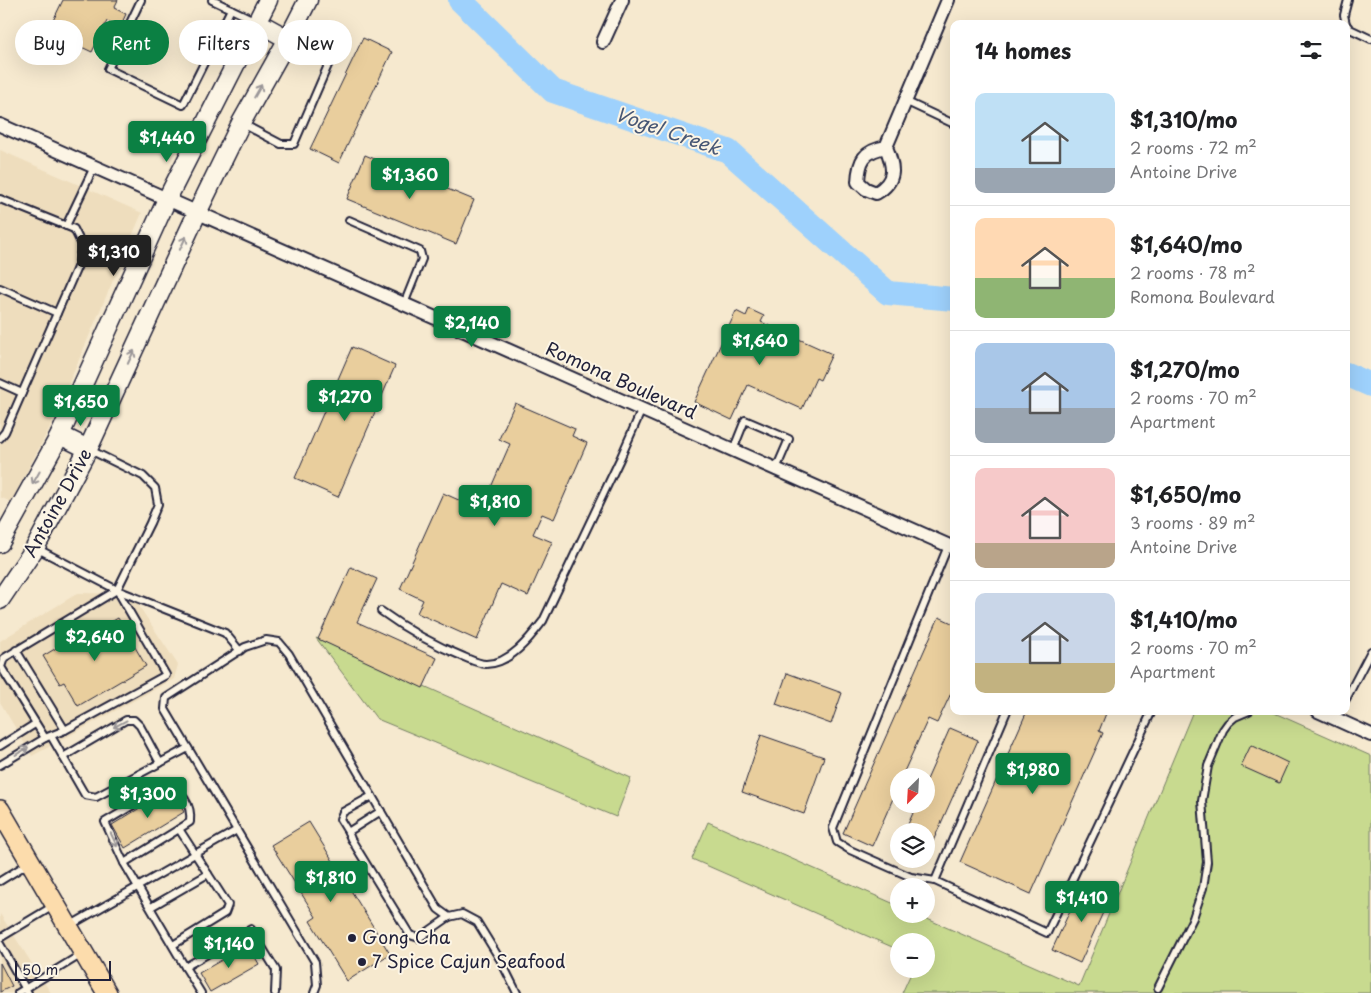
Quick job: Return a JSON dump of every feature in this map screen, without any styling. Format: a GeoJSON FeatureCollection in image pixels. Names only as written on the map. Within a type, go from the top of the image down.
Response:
{"type":"FeatureCollection","features":[{"type":"Feature","properties":{"kind":"main road","name":"Antoine Drive"},"geometry":{"type":"LineString","coordinates":[[258,20],[268,0]]}},
{"type":"Feature","properties":{"kind":"main road","name":"Antoine Drive"},"geometry":{"type":"LineString","coordinates":[[298,20],[308,0]]}},
{"type":"Feature","properties":{"kind":"main road","name":"Antoine Drive"},"geometry":{"type":"LineString","coordinates":[[0,600],[35,548],[88,449],[197,213],[241,123],[278,57]]}},
{"type":"Feature","properties":{"kind":"main road","name":"Antoine Drive"},"geometry":{"type":"LineString","coordinates":[[0,544],[60,435],[167,199],[235,65]]}},
{"type":"Feature","properties":{"kind":"main road"},"geometry":{"type":"LineString","coordinates":[[60,435],[88,449]]}},
{"type":"Feature","properties":{"kind":"main road"},"geometry":{"type":"LineString","coordinates":[[0,810],[106,993]]}},
{"type":"Feature","properties":{"kind":"street"},"geometry":{"type":"LineString","coordinates":[[603,42],[622,0]]}},
{"type":"Feature","properties":{"kind":"street"},"geometry":{"type":"LineString","coordinates":[[886,147],[948,0]]}},
{"type":"Feature","properties":{"kind":"street","name":"Romona Boulevard"},"geometry":{"type":"LineString","coordinates":[[0,125],[950,547]]}},
{"type":"Feature","properties":{"kind":"street"},"geometry":{"type":"LineString","coordinates":[[1339,715],[1371,735]]}},
{"type":"Feature","properties":{"kind":"lane"},"geometry":{"type":"LineString","coordinates":[[141,0],[108,69],[183,105],[231,9]]}},
{"type":"Feature","properties":{"kind":"lane"},"geometry":{"type":"LineString","coordinates":[[212,0],[253,20]]}},
{"type":"Feature","properties":{"kind":"lane"},"geometry":{"type":"LineString","coordinates":[[1344,20],[1348,0]]}},
{"type":"Feature","properties":{"kind":"lane"},"geometry":{"type":"LineString","coordinates":[[1350,29],[1371,38]]}},
{"type":"Feature","properties":{"kind":"lane"},"geometry":{"type":"LineString","coordinates":[[241,123],[281,144],[294,144],[327,65]]}},
{"type":"Feature","properties":{"kind":"lane"},"geometry":{"type":"LineString","coordinates":[[906,101],[950,122]]}},
{"type":"Feature","properties":{"kind":"lane"},"geometry":{"type":"LineString","coordinates":[[66,226],[94,167]]}},
{"type":"Feature","properties":{"kind":"lane"},"geometry":{"type":"LineString","coordinates":[[0,199],[74,230],[82,246],[78,263],[57,313],[5,432],[0,438]]}},
{"type":"Feature","properties":{"kind":"lane"},"geometry":{"type":"LineString","coordinates":[[349,220],[420,251],[422,259],[404,304]]}},
{"type":"Feature","properties":{"kind":"lane"},"geometry":{"type":"LineString","coordinates":[[0,288],[57,313]]}},
{"type":"Feature","properties":{"kind":"lane"},"geometry":{"type":"LineString","coordinates":[[0,383],[22,392]]}},
{"type":"Feature","properties":{"kind":"lane"},"geometry":{"type":"LineString","coordinates":[[381,611],[410,632],[448,651],[487,664],[504,659],[530,637],[542,621],[642,409]]}},
{"type":"Feature","properties":{"kind":"lane"},"geometry":{"type":"LineString","coordinates":[[733,450],[745,420],[789,439],[776,469]]}},
{"type":"Feature","properties":{"kind":"lane"},"geometry":{"type":"LineString","coordinates":[[88,449],[143,476],[155,488],[158,504],[118,590],[16,650],[4,658],[1,667],[35,724],[48,737],[63,757],[85,795],[96,797],[188,748]]}},
{"type":"Feature","properties":{"kind":"lane"},"geometry":{"type":"LineString","coordinates":[[35,548],[118,590],[225,633],[240,651]]}},
{"type":"Feature","properties":{"kind":"lane"},"geometry":{"type":"LineString","coordinates":[[917,878],[850,850],[838,842],[833,828],[950,549]]}},
{"type":"Feature","properties":{"kind":"lane"},"geometry":{"type":"LineString","coordinates":[[0,765],[48,737],[65,730],[166,675],[118,590]]}},
{"type":"Feature","properties":{"kind":"lane"},"geometry":{"type":"LineString","coordinates":[[314,993],[317,985],[315,962],[165,709],[166,698],[245,647],[266,640],[279,642],[289,654],[438,909],[449,917]]}},
{"type":"Feature","properties":{"kind":"lane"},"geometry":{"type":"LineString","coordinates":[[16,650],[65,730]]}},
{"type":"Feature","properties":{"kind":"lane"},"geometry":{"type":"LineString","coordinates":[[1350,691],[1371,651]]}},
{"type":"Feature","properties":{"kind":"lane"},"geometry":{"type":"LineString","coordinates":[[935,879],[1005,715]]}},
{"type":"Feature","properties":{"kind":"lane"},"geometry":{"type":"LineString","coordinates":[[935,881],[1047,932],[1150,715]]}},
{"type":"Feature","properties":{"kind":"lane"},"geometry":{"type":"LineString","coordinates":[[1158,988],[1193,918],[1203,888],[1207,862],[1202,800],[1208,766],[1223,730],[1228,723],[1240,715]]}},
{"type":"Feature","properties":{"kind":"lane"},"geometry":{"type":"LineString","coordinates":[[63,757],[126,720],[134,720],[140,726],[160,763]]}},
{"type":"Feature","properties":{"kind":"lane"},"geometry":{"type":"LineString","coordinates":[[0,746],[35,724]]}},
{"type":"Feature","properties":{"kind":"lane"},"geometry":{"type":"LineString","coordinates":[[124,863],[190,822],[191,813],[187,802],[175,788],[165,786],[156,790],[105,822],[124,863],[201,993]]}},
{"type":"Feature","properties":{"kind":"lane"},"geometry":{"type":"LineString","coordinates":[[372,796],[343,812],[340,819],[410,935],[419,938],[449,917],[462,914],[477,922],[518,993]]}},
{"type":"Feature","properties":{"kind":"lane"},"geometry":{"type":"LineString","coordinates":[[348,832],[381,811]]}},
{"type":"Feature","properties":{"kind":"lane"},"geometry":{"type":"LineString","coordinates":[[173,945],[224,913],[228,905],[179,829]]}},
{"type":"Feature","properties":{"kind":"lane"},"geometry":{"type":"LineString","coordinates":[[68,927],[237,830]]}},
{"type":"Feature","properties":{"kind":"lane"},"geometry":{"type":"LineString","coordinates":[[0,881],[30,862]]}},
{"type":"Feature","properties":{"kind":"lane"},"geometry":{"type":"LineString","coordinates":[[151,907],[208,874]]}},
{"type":"Feature","properties":{"kind":"lane"},"geometry":{"type":"LineString","coordinates":[[0,938],[55,905]]}},
{"type":"Feature","properties":{"kind":"lane"},"geometry":{"type":"LineString","coordinates":[[185,967],[251,929],[276,970],[275,993]]}},
{"type":"Feature","properties":{"kind":"lane"},"geometry":{"type":"LineString","coordinates":[[0,944],[27,991]]}},
{"type":"Feature","properties":{"kind":"lane"},"geometry":{"type":"LineString","coordinates":[[18,993],[27,991],[83,953]]}},
{"type":"Feature","properties":{"kind":"shaded area"},"geometry":{"type":"Polygon","coordinates":[[[0,150],[142,213],[50,427],[11,502],[0,497],[0,150]]]}},
{"type":"Feature","properties":{"kind":"shaded area"},"geometry":{"type":"Polygon","coordinates":[[[78,593],[131,594],[178,665],[174,679],[32,756],[0,702],[0,641],[78,593]]]}},
{"type":"Feature","properties":{"kind":"shaded area"},"geometry":{"type":"Polygon","coordinates":[[[0,914],[51,993],[0,993],[0,914]]]}},
{"type":"Feature","properties":{"kind":"green space"},"geometry":{"type":"Polygon","coordinates":[[[316,638],[631,778],[616,817],[377,719],[316,638]]]}},
{"type":"Feature","properties":{"kind":"green space"},"geometry":{"type":"Polygon","coordinates":[[[1191,715],[1279,715],[1371,756],[1371,993],[902,993],[909,978],[935,978],[935,933],[890,933],[890,946],[692,859],[708,822],[890,902],[890,923],[935,922],[1079,986],[1191,715]]]}},
{"type":"Feature","properties":{"kind":"building"},"geometry":{"type":"Polygon","coordinates":[[[63,0],[118,0],[114,8],[126,14],[123,20],[93,20],[92,52],[83,48],[83,20],[53,20],[63,0]]]}},
{"type":"Feature","properties":{"kind":"building"},"geometry":{"type":"Polygon","coordinates":[[[363,38],[392,52],[339,163],[310,149],[350,65],[352,65],[363,38]]]}},
{"type":"Feature","properties":{"kind":"building"},"geometry":{"type":"Polygon","coordinates":[[[365,155],[474,200],[456,244],[347,199],[365,155]]]}},
{"type":"Feature","properties":{"kind":"building"},"geometry":{"type":"Polygon","coordinates":[[[749,309],[764,316],[761,322],[832,354],[820,380],[816,378],[802,409],[748,385],[732,420],[694,402],[736,311],[746,316],[749,309]]]}},
{"type":"Feature","properties":{"kind":"building"},"geometry":{"type":"Polygon","coordinates":[[[352,347],[395,366],[338,497],[295,478],[352,347]]]}},
{"type":"Feature","properties":{"kind":"building"},"geometry":{"type":"Polygon","coordinates":[[[515,403],[575,429],[572,436],[587,443],[554,519],[542,514],[533,534],[552,542],[528,596],[501,584],[477,640],[417,613],[423,600],[400,589],[443,493],[481,510],[510,444],[499,439],[515,403]]]}},
{"type":"Feature","properties":{"kind":"building"},"geometry":{"type":"Polygon","coordinates":[[[351,567],[377,579],[357,622],[437,658],[423,688],[318,639],[351,567]]]}},
{"type":"Feature","properties":{"kind":"building"},"geometry":{"type":"Polygon","coordinates":[[[939,617],[950,622],[950,695],[937,723],[928,719],[906,768],[890,768],[890,805],[872,846],[843,833],[939,617]]]}},
{"type":"Feature","properties":{"kind":"building"},"geometry":{"type":"Polygon","coordinates":[[[118,618],[146,666],[78,706],[64,682],[60,684],[43,656],[70,640],[73,644],[118,618]]]}},
{"type":"Feature","properties":{"kind":"building"},"geometry":{"type":"Polygon","coordinates":[[[787,673],[842,693],[831,724],[776,704],[787,673]]]}},
{"type":"Feature","properties":{"kind":"building"},"geometry":{"type":"Polygon","coordinates":[[[1025,715],[1105,715],[1099,731],[1103,733],[1031,894],[960,862],[1025,715]]]}},
{"type":"Feature","properties":{"kind":"building"},"geometry":{"type":"Polygon","coordinates":[[[950,728],[978,740],[935,837],[935,823],[909,823],[913,813],[935,813],[935,768],[932,768],[950,728]]]}},
{"type":"Feature","properties":{"kind":"building"},"geometry":{"type":"Polygon","coordinates":[[[761,735],[824,757],[804,814],[742,792],[761,735]]]}},
{"type":"Feature","properties":{"kind":"building"},"geometry":{"type":"Polygon","coordinates":[[[1251,745],[1288,763],[1279,783],[1241,766],[1251,745]]]}},
{"type":"Feature","properties":{"kind":"building"},"geometry":{"type":"Polygon","coordinates":[[[166,792],[174,795],[184,812],[125,848],[112,825],[166,792]]]}},
{"type":"Feature","properties":{"kind":"building"},"geometry":{"type":"Polygon","coordinates":[[[309,822],[390,954],[347,981],[310,921],[316,917],[271,845],[309,822]]]}},
{"type":"Feature","properties":{"kind":"building"},"geometry":{"type":"Polygon","coordinates":[[[1083,882],[1111,895],[1080,963],[1052,950],[1083,882]]]}},
{"type":"Feature","properties":{"kind":"building"},"geometry":{"type":"Polygon","coordinates":[[[248,945],[259,964],[210,992],[199,973],[248,945]]]}},
{"type":"Feature","properties":{"kind":"building"},"geometry":{"type":"Polygon","coordinates":[[[0,963],[12,986],[0,992],[0,963]]]}},
{"type":"Feature","properties":{"kind":"waterway","name":"Vogel Creek"},"geometry":{"type":"LineString","coordinates":[[460,0],[553,91],[728,151],[888,293],[950,299]]}},
{"type":"Feature","properties":{"kind":"waterway","name":"Vogel Creek"},"geometry":{"type":"LineString","coordinates":[[1350,376],[1371,385]]}},
{"type":"Feature","properties":{"kind":"place","name":"Gong Cha"},"geometry":{"type":"Point","coordinates":[352,938]}},
{"type":"Feature","properties":{"kind":"place","name":"7 Spice Cajun Seafood"},"geometry":{"type":"Point","coordinates":[362,962]}}]}
